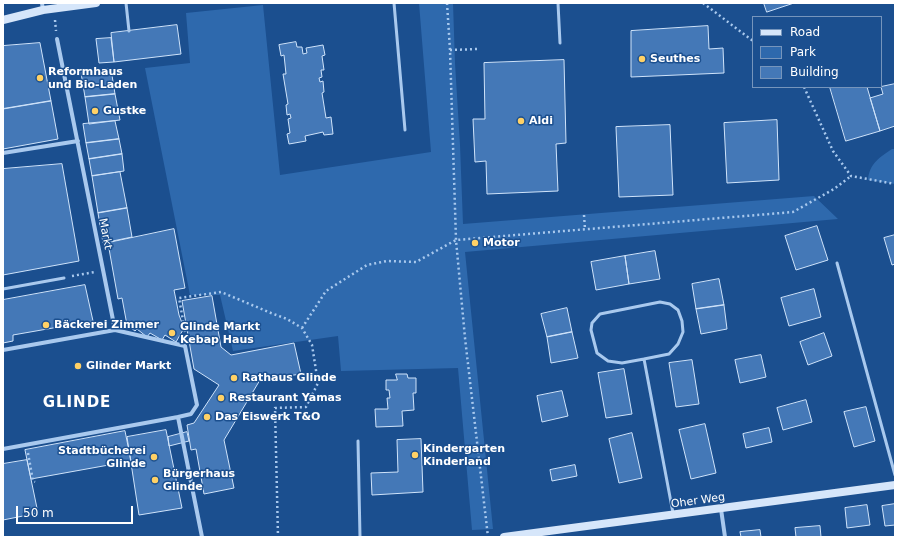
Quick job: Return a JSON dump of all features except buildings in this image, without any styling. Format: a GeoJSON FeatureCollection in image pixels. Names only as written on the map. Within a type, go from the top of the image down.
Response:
{"type":"FeatureCollection","features":[{"type":"Feature","properties":{"kind":"street"},"geometry":{"type":"LineString","coordinates":[[3,20],[43,6],[54,8],[96,3]]}},
{"type":"Feature","properties":{"kind":"street","name":"Markt"},"geometry":{"type":"LineString","coordinates":[[57,39],[115,330]]}},
{"type":"Feature","properties":{"kind":"street"},"geometry":{"type":"LineString","coordinates":[[3,154],[78,141]]}},
{"type":"Feature","properties":{"kind":"street"},"geometry":{"type":"LineString","coordinates":[[3,350],[115,330],[185,346],[197,404],[191,414],[3,449]]}},
{"type":"Feature","properties":{"kind":"street"},"geometry":{"type":"LineString","coordinates":[[178,417],[202,537]]}},
{"type":"Feature","properties":{"kind":"street","name":"Oher Weg"},"geometry":{"type":"LineString","coordinates":[[504,537],[895,485]]}},
{"type":"Feature","properties":{"kind":"street"},"geometry":{"type":"LineString","coordinates":[[721,509],[725,537]]}},
{"type":"Feature","properties":{"kind":"lane"},"geometry":{"type":"LineString","coordinates":[[126,3],[129,31]]}},
{"type":"Feature","properties":{"kind":"lane"},"geometry":{"type":"LineString","coordinates":[[394,3],[405,130]]}},
{"type":"Feature","properties":{"kind":"lane"},"geometry":{"type":"LineString","coordinates":[[558,3],[560,43]]}},
{"type":"Feature","properties":{"kind":"lane"},"geometry":{"type":"LineString","coordinates":[[837,263],[895,475]]}},
{"type":"Feature","properties":{"kind":"lane"},"geometry":{"type":"LineString","coordinates":[[3,289],[64,278]]}},
{"type":"Feature","properties":{"kind":"lane"},"geometry":{"type":"LineString","coordinates":[[660,302],[670,304],[678,310],[682,320],[683,332],[678,344],[669,354],[644,359],[622,363],[608,361],[597,353],[591,330],[592,323],[600,314],[611,311],[660,302]]}},
{"type":"Feature","properties":{"kind":"lane"},"geometry":{"type":"LineString","coordinates":[[644,359],[673,515]]}},
{"type":"Feature","properties":{"kind":"lane"},"geometry":{"type":"LineString","coordinates":[[358,441],[360,537]]}},
{"type":"Feature","properties":{"kind":"path"},"geometry":{"type":"LineString","coordinates":[[447,3],[450,50],[456,240],[465,338],[488,537]]}},
{"type":"Feature","properties":{"kind":"path"},"geometry":{"type":"LineString","coordinates":[[703,3],[752,40]]}},
{"type":"Feature","properties":{"kind":"path"},"geometry":{"type":"LineString","coordinates":[[54,8],[57,39]]}},
{"type":"Feature","properties":{"kind":"path"},"geometry":{"type":"LineString","coordinates":[[450,50],[478,50]]}},
{"type":"Feature","properties":{"kind":"path"},"geometry":{"type":"LineString","coordinates":[[804,88],[833,151],[851,176],[895,184]]}},
{"type":"Feature","properties":{"kind":"path"},"geometry":{"type":"LineString","coordinates":[[302,328],[326,290],[367,265],[387,261],[416,262],[456,240],[793,212],[834,189],[851,176]]}},
{"type":"Feature","properties":{"kind":"path"},"geometry":{"type":"LineString","coordinates":[[584,215],[585,230]]}},
{"type":"Feature","properties":{"kind":"path"},"geometry":{"type":"LineString","coordinates":[[64,278],[103,270]]}},
{"type":"Feature","properties":{"kind":"path"},"geometry":{"type":"LineString","coordinates":[[186,337],[179,298],[221,292],[287,319],[302,328],[312,345],[318,383],[306,406],[275,408],[278,537]]}},
{"type":"Feature","properties":{"kind":"path"},"geometry":{"type":"LineString","coordinates":[[27,444],[33,481],[35,482]]}},
{"type":"Feature","properties":{"kind":"green space"},"geometry":{"type":"Polygon","coordinates":[[[419,3],[453,3],[463,224],[814,196],[838,219],[465,252],[493,529],[472,530],[458,368],[341,371],[338,336],[233,351],[220,295],[190,295],[145,68],[190,63],[186,13],[263,5],[280,175],[431,152],[419,3]]]}},
{"type":"Feature","properties":{"kind":"green space"},"geometry":{"type":"Polygon","coordinates":[[[892,149],[895,149],[895,184],[868,180],[870,170],[873,165],[879,158],[892,149]]]}},
{"type":"Feature","properties":{"kind":"place","name":"Seuthes"},"geometry":{"type":"Point","coordinates":[642,59]}},
{"type":"Feature","properties":{"kind":"place","name":"Reformhaus und Bio-Laden"},"geometry":{"type":"Point","coordinates":[40,78]}},
{"type":"Feature","properties":{"kind":"place","name":"Gustke"},"geometry":{"type":"Point","coordinates":[95,111]}},
{"type":"Feature","properties":{"kind":"place","name":"Aldi"},"geometry":{"type":"Point","coordinates":[521,121]}},
{"type":"Feature","properties":{"kind":"place","name":"Motor"},"geometry":{"type":"Point","coordinates":[475,243]}},
{"type":"Feature","properties":{"kind":"place","name":"Bäckerei Zimmer"},"geometry":{"type":"Point","coordinates":[46,325]}},
{"type":"Feature","properties":{"kind":"place","name":"Glinde Markt Kebap Haus"},"geometry":{"type":"Point","coordinates":[172,333]}},
{"type":"Feature","properties":{"kind":"place","name":"Glinder Markt"},"geometry":{"type":"Point","coordinates":[78,366]}},
{"type":"Feature","properties":{"kind":"place","name":"Rathaus Glinde"},"geometry":{"type":"Point","coordinates":[234,378]}},
{"type":"Feature","properties":{"kind":"place","name":"Restaurant Yamas"},"geometry":{"type":"Point","coordinates":[221,398]}},
{"type":"Feature","properties":{"kind":"place","name":"Das Eiswerk T&O"},"geometry":{"type":"Point","coordinates":[207,417]}},
{"type":"Feature","properties":{"kind":"place","name":"Kindergarten Kinderland"},"geometry":{"type":"Point","coordinates":[415,455]}},
{"type":"Feature","properties":{"kind":"place","name":"Stadtbücherei Glinde"},"geometry":{"type":"Point","coordinates":[154,457]}},
{"type":"Feature","properties":{"kind":"place","name":"Bürgerhaus Glinde"},"geometry":{"type":"Point","coordinates":[155,480]}},
{"type":"Feature","properties":{"kind":"district","name":"GLINDE"},"geometry":{"type":"Point","coordinates":[77,403]}}]}
